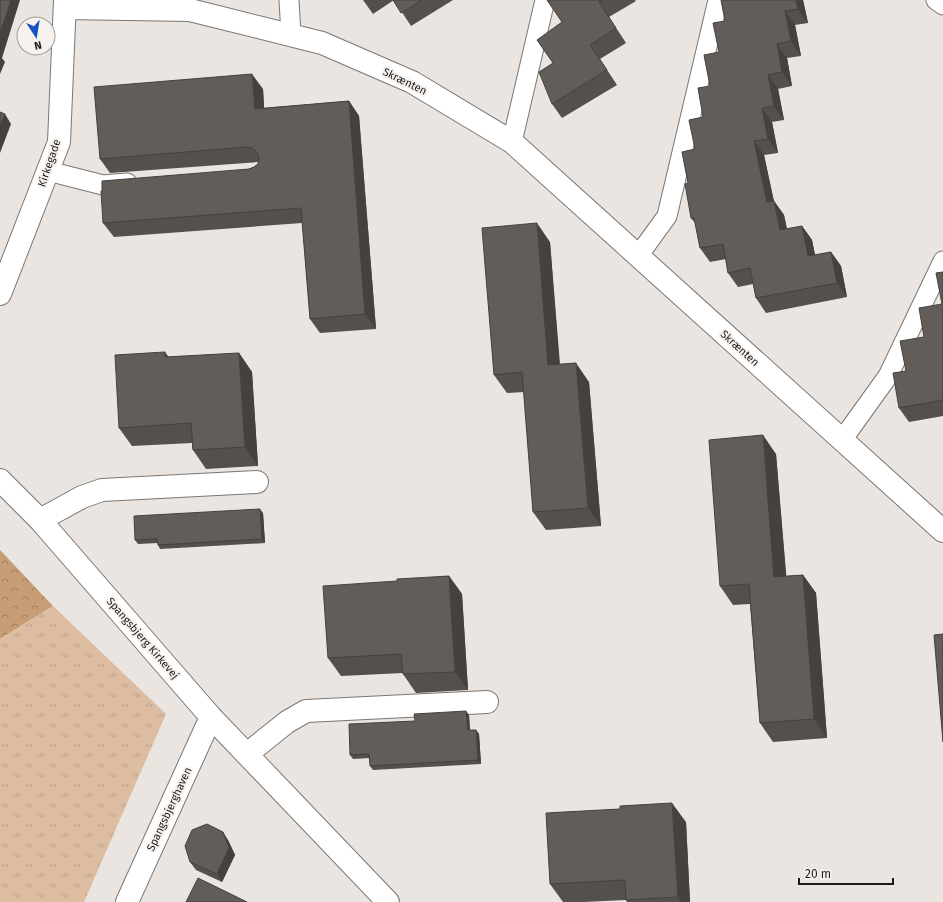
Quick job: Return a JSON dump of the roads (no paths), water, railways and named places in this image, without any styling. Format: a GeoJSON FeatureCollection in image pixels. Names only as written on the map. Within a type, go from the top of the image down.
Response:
{"type":"FeatureCollection","features":[{"type":"Feature","properties":{"kind":"street","name":"Skrænten"},"geometry":{"type":"LineString","coordinates":[[65,4],[190,10],[322,43],[412,82],[512,142],[943,531]]}},
{"type":"Feature","properties":{"kind":"street","name":"Kirkegade"},"geometry":{"type":"LineString","coordinates":[[0,294],[59,142],[65,4]]}},
{"type":"Feature","properties":{"kind":"street","name":"Spangsbjerg Kirkevej"},"geometry":{"type":"LineString","coordinates":[[0,480],[40,520],[211,716],[388,902]]}},
{"type":"Feature","properties":{"kind":"street"},"geometry":{"type":"LineString","coordinates":[[40,520],[82,497],[102,490],[257,482]]}},
{"type":"Feature","properties":{"kind":"street"},"geometry":{"type":"LineString","coordinates":[[247,754],[287,722],[306,711],[487,702]]}},
{"type":"Feature","properties":{"kind":"street","name":"Spangsbjerghaven"},"geometry":{"type":"LineString","coordinates":[[127,902],[211,716]]}},
{"type":"Feature","properties":{"kind":"lane"},"geometry":{"type":"LineString","coordinates":[[289,0],[291,35]]}},
{"type":"Feature","properties":{"kind":"lane"},"geometry":{"type":"LineString","coordinates":[[512,142],[545,0]]}},
{"type":"Feature","properties":{"kind":"lane"},"geometry":{"type":"LineString","coordinates":[[638,256],[667,216],[718,0]]}},
{"type":"Feature","properties":{"kind":"lane"},"geometry":{"type":"LineString","coordinates":[[936,0],[943,5]]}},
{"type":"Feature","properties":{"kind":"lane"},"geometry":{"type":"LineString","coordinates":[[48,171],[103,185],[142,182]]}},
{"type":"Feature","properties":{"kind":"lane"},"geometry":{"type":"LineString","coordinates":[[842,440],[888,376],[943,262]]}}]}
